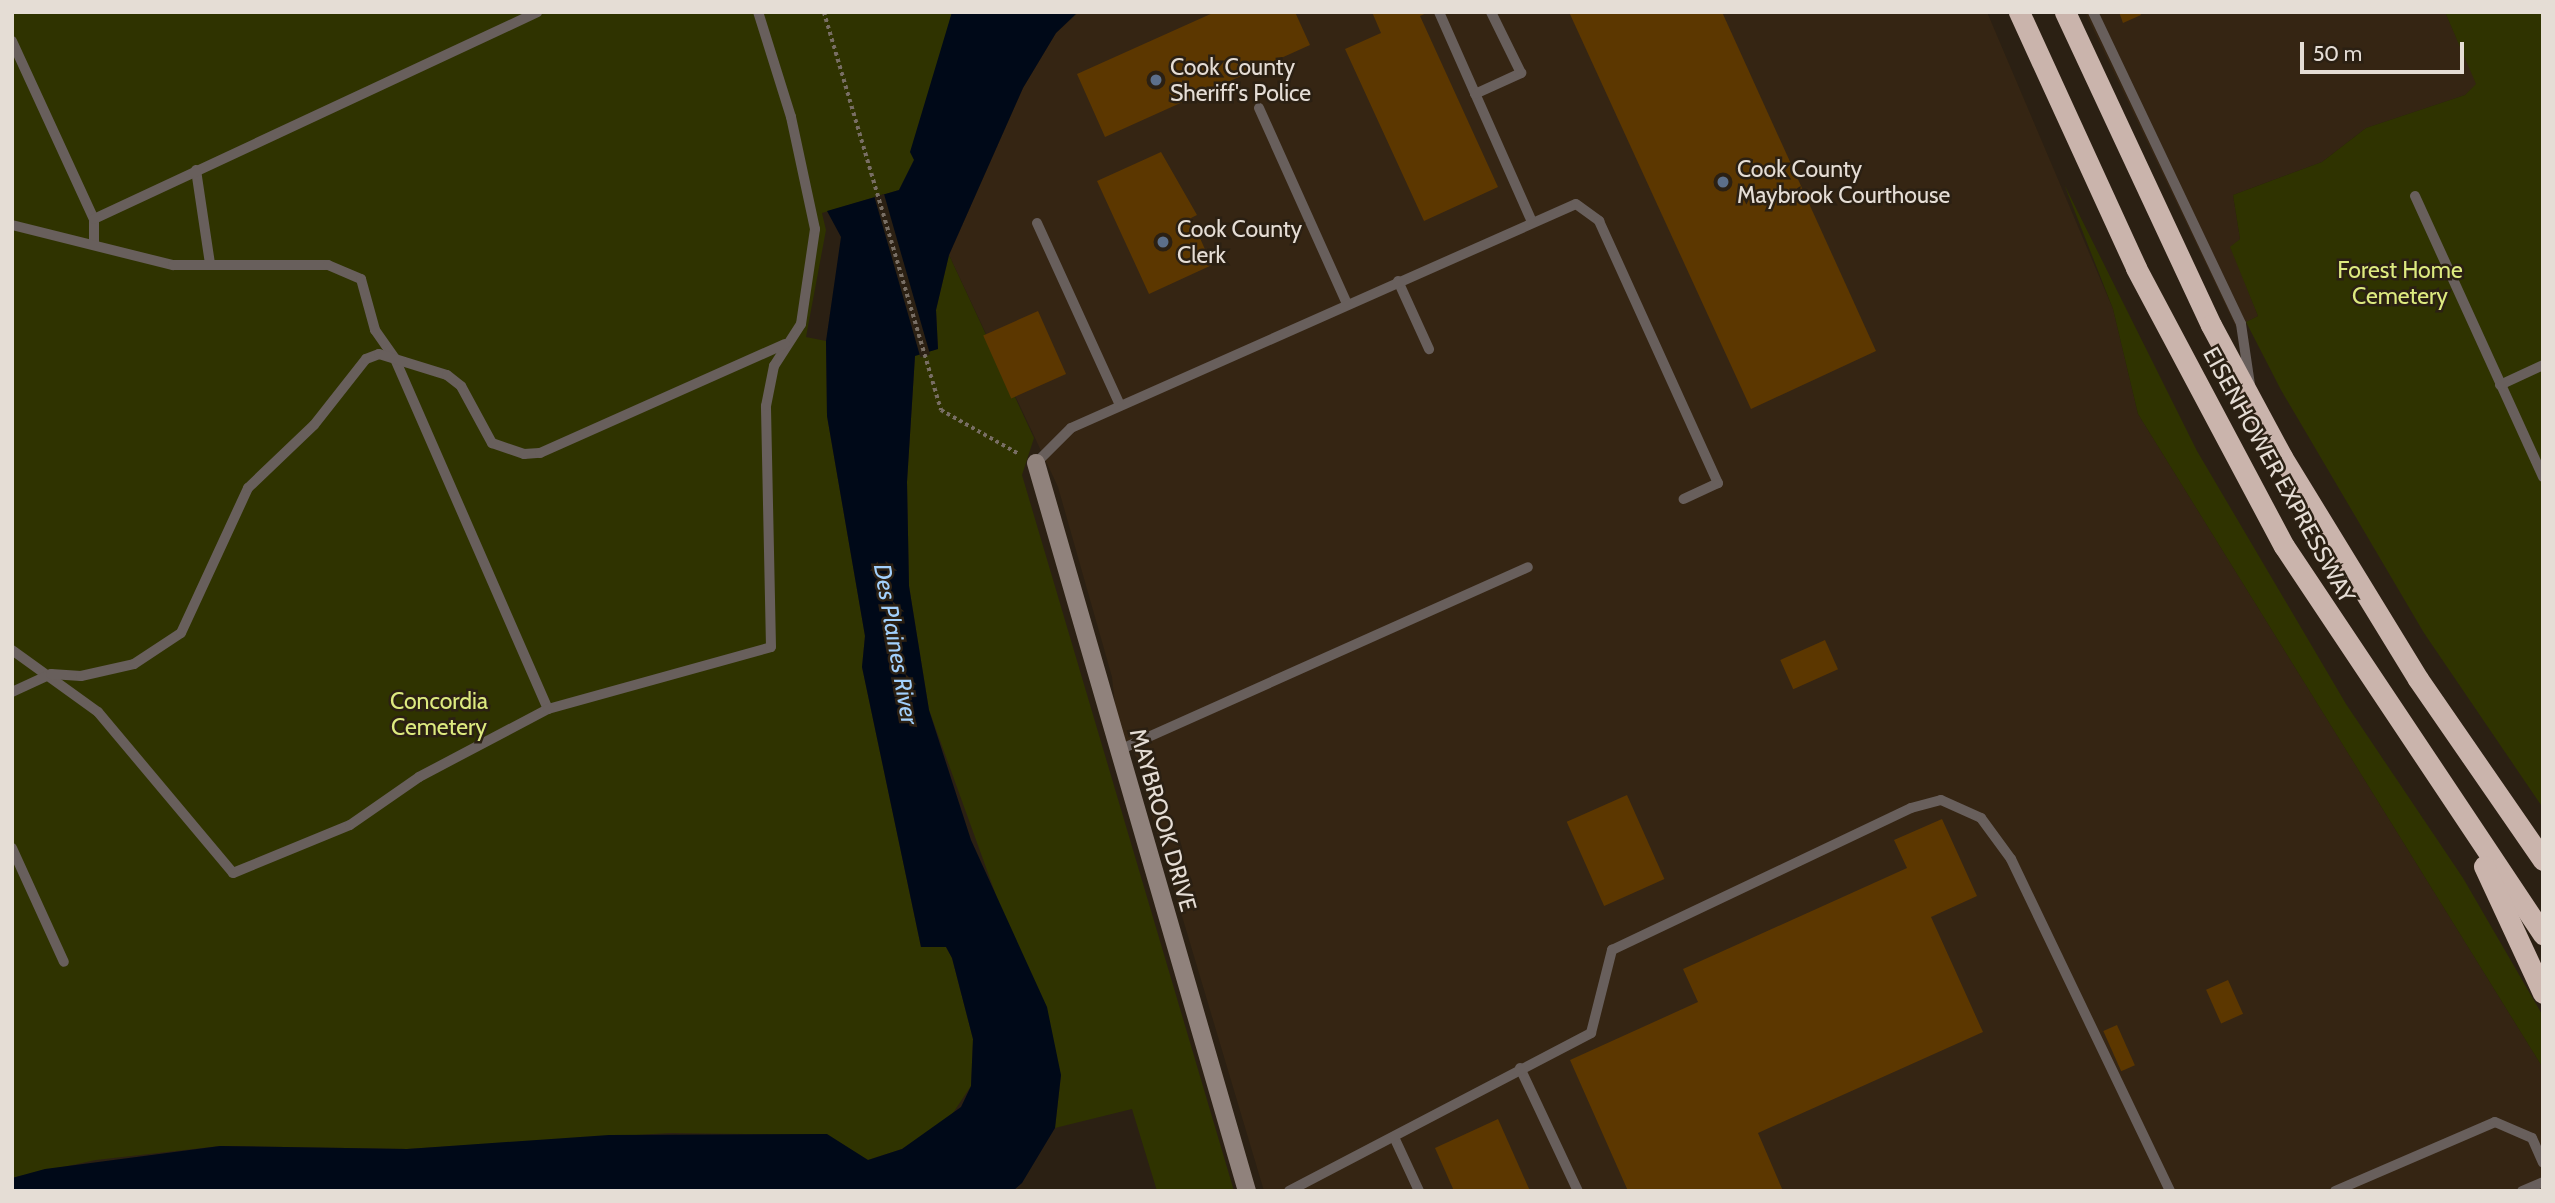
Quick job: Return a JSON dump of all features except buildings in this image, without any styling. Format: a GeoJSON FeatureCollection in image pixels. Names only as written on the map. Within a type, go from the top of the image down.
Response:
{"type":"FeatureCollection","features":[{"type":"Feature","properties":{"kind":"highway","name":"EISENHOWER EXPRESSWAY"},"geometry":{"type":"LineString","coordinates":[[2019,12],[2136,268],[2230,447],[2326,614],[2472,835],[2543,935]]}},
{"type":"Feature","properties":{"kind":"highway","name":"EISENHOWER EXPRESSWAY"},"geometry":{"type":"LineString","coordinates":[[2065,12],[2253,402],[2418,679],[2543,860]]}},
{"type":"Feature","properties":{"kind":"highway"},"geometry":{"type":"LineString","coordinates":[[2472,835],[2511,936],[2543,993]]}},
{"type":"Feature","properties":{"kind":"street","name":"MAYBROOK DRIVE"},"geometry":{"type":"LineString","coordinates":[[1036,463],[1117,751],[1247,1191]]}},
{"type":"Feature","properties":{"kind":"lane"},"geometry":{"type":"LineString","coordinates":[[94,219],[537,12]]}},
{"type":"Feature","properties":{"kind":"lane"},"geometry":{"type":"LineString","coordinates":[[12,650],[51,674],[127,742],[233,873],[325,838],[419,777],[548,709],[771,647],[766,406],[785,344],[806,307],[815,229],[791,117],[758,12]]}},
{"type":"Feature","properties":{"kind":"lane"},"geometry":{"type":"LineString","coordinates":[[1439,12],[1531,220]]}},
{"type":"Feature","properties":{"kind":"lane"},"geometry":{"type":"LineString","coordinates":[[1475,94],[1521,73],[1491,12]]}},
{"type":"Feature","properties":{"kind":"lane"},"geometry":{"type":"LineString","coordinates":[[2092,12],[2241,324],[2253,402]]}},
{"type":"Feature","properties":{"kind":"lane"},"geometry":{"type":"LineString","coordinates":[[12,40],[94,219],[94,243]]}},
{"type":"Feature","properties":{"kind":"lane"},"geometry":{"type":"LineString","coordinates":[[1259,108],[1347,304]]}},
{"type":"Feature","properties":{"kind":"lane"},"geometry":{"type":"LineString","coordinates":[[196,170],[210,264]]}},
{"type":"Feature","properties":{"kind":"lane"},"geometry":{"type":"LineString","coordinates":[[2415,196],[2543,477]]}},
{"type":"Feature","properties":{"kind":"lane"},"geometry":{"type":"LineString","coordinates":[[1036,463],[1056,438],[1120,405],[1531,220],[1576,204],[1594,212],[1718,483],[1682,499]]}},
{"type":"Feature","properties":{"kind":"lane"},"geometry":{"type":"LineString","coordinates":[[1037,223],[1120,405]]}},
{"type":"Feature","properties":{"kind":"lane"},"geometry":{"type":"LineString","coordinates":[[12,225],[94,243],[173,265],[347,269],[360,279],[375,330],[395,359],[548,709]]}},
{"type":"Feature","properties":{"kind":"lane"},"geometry":{"type":"LineString","coordinates":[[1398,281],[1429,349]]}},
{"type":"Feature","properties":{"kind":"lane"},"geometry":{"type":"LineString","coordinates":[[12,692],[51,674],[81,676],[134,664],[181,633],[248,488],[314,425],[366,359],[395,359],[447,375],[461,386],[492,443],[524,454],[540,453],[785,344]]}},
{"type":"Feature","properties":{"kind":"lane"},"geometry":{"type":"LineString","coordinates":[[2500,385],[2543,365]]}},
{"type":"Feature","properties":{"kind":"lane"},"geometry":{"type":"LineString","coordinates":[[1117,751],[1528,568]]}},
{"type":"Feature","properties":{"kind":"lane"},"geometry":{"type":"LineString","coordinates":[[1289,1191],[1591,1033],[1612,950],[1912,808],[1941,800],[1981,818],[2011,859],[2170,1191]]}},
{"type":"Feature","properties":{"kind":"lane"},"geometry":{"type":"LineString","coordinates":[[12,848],[64,962]]}},
{"type":"Feature","properties":{"kind":"lane"},"geometry":{"type":"LineString","coordinates":[[1520,1068],[1578,1191]]}},
{"type":"Feature","properties":{"kind":"lane"},"geometry":{"type":"LineString","coordinates":[[2335,1191],[2495,1122],[2532,1138],[2543,1163]]}},
{"type":"Feature","properties":{"kind":"lane"},"geometry":{"type":"LineString","coordinates":[[1394,1137],[1419,1191]]}},
{"type":"Feature","properties":{"kind":"lane"},"geometry":{"type":"LineString","coordinates":[[2522,1191],[2543,1182]]}},
{"type":"Feature","properties":{"kind":"path"},"geometry":{"type":"LineString","coordinates":[[824,12],[945,415],[1036,463]]}},
{"type":"Feature","properties":{"kind":"shaded area"},"geometry":{"type":"Polygon","coordinates":[[[1079,12],[1987,12],[2113,309],[2138,414],[2543,1068],[2543,1191],[1264,1191],[1145,792],[1151,776],[1118,733],[1112,677],[1058,487],[949,255],[1023,88],[1056,33],[1079,12]]]}},
{"type":"Feature","properties":{"kind":"shaded area"},"geometry":{"type":"Polygon","coordinates":[[[2085,12],[2445,12],[2477,84],[2465,95],[2366,128],[2322,162],[2233,195],[2240,239],[2231,247],[2258,316],[2236,327],[2085,12]]]}},
{"type":"Feature","properties":{"kind":"green space","name":"Concordia Cemetery"},"geometry":{"type":"Polygon","coordinates":[[[12,12],[952,12],[914,160],[899,190],[822,213],[826,230],[806,337],[826,341],[827,416],[865,636],[862,667],[921,947],[946,947],[952,958],[973,1039],[971,1086],[949,1119],[902,1149],[868,1160],[827,1135],[670,1133],[407,1149],[220,1146],[96,1160],[12,1178],[12,12]]]}},
{"type":"Feature","properties":{"kind":"green space","name":"Forest Home Cemetery"},"geometry":{"type":"Polygon","coordinates":[[[2445,12],[2543,12],[2543,808],[2424,633],[2281,390],[2246,322],[2258,316],[2230,247],[2240,239],[2233,195],[2322,162],[2366,128],[2465,95],[2476,84],[2445,12]]]}},
{"type":"Feature","properties":{"kind":"green space"},"geometry":{"type":"Polygon","coordinates":[[[2064,184],[2197,451],[2346,704],[2463,878],[2543,1016],[2543,1068],[2138,414],[2113,309],[2064,184]]]}},
{"type":"Feature","properties":{"kind":"green space"},"geometry":{"type":"Polygon","coordinates":[[[949,255],[1034,438],[1022,475],[1234,1191],[1157,1191],[1132,1109],[1055,1128],[1061,1075],[929,710],[909,586],[907,482],[915,355],[938,349],[936,310],[949,255]]]}},
{"type":"Feature","properties":{"kind":"water","name":"Des Plaines River"},"geometry":{"type":"Polygon","coordinates":[[[952,12],[1078,12],[1056,33],[1023,88],[949,255],[936,310],[938,349],[915,356],[907,482],[909,586],[929,710],[971,840],[1047,1007],[1061,1075],[1055,1128],[1022,1183],[1013,1191],[12,1191],[12,1178],[45,1169],[220,1146],[407,1149],[609,1135],[827,1134],[868,1160],[902,1149],[961,1107],[971,1086],[973,1039],[952,958],[946,947],[921,947],[862,667],[865,636],[827,416],[826,341],[841,237],[827,211],[899,190],[914,160],[910,152],[952,12]]]}},
{"type":"Feature","properties":{"kind":"pier"},"geometry":{"type":"Polygon","coordinates":[[[884,194],[930,355],[920,357],[874,197],[884,194]]]}},
{"type":"Feature","properties":{"kind":"place","name":"Cook County Sheriff's Police"},"geometry":{"type":"Point","coordinates":[1156,80]}},
{"type":"Feature","properties":{"kind":"place","name":"Cook County Maybrook Courthouse"},"geometry":{"type":"Point","coordinates":[1723,182]}},
{"type":"Feature","properties":{"kind":"place","name":"Cook County Clerk"},"geometry":{"type":"Point","coordinates":[1163,242]}}]}
